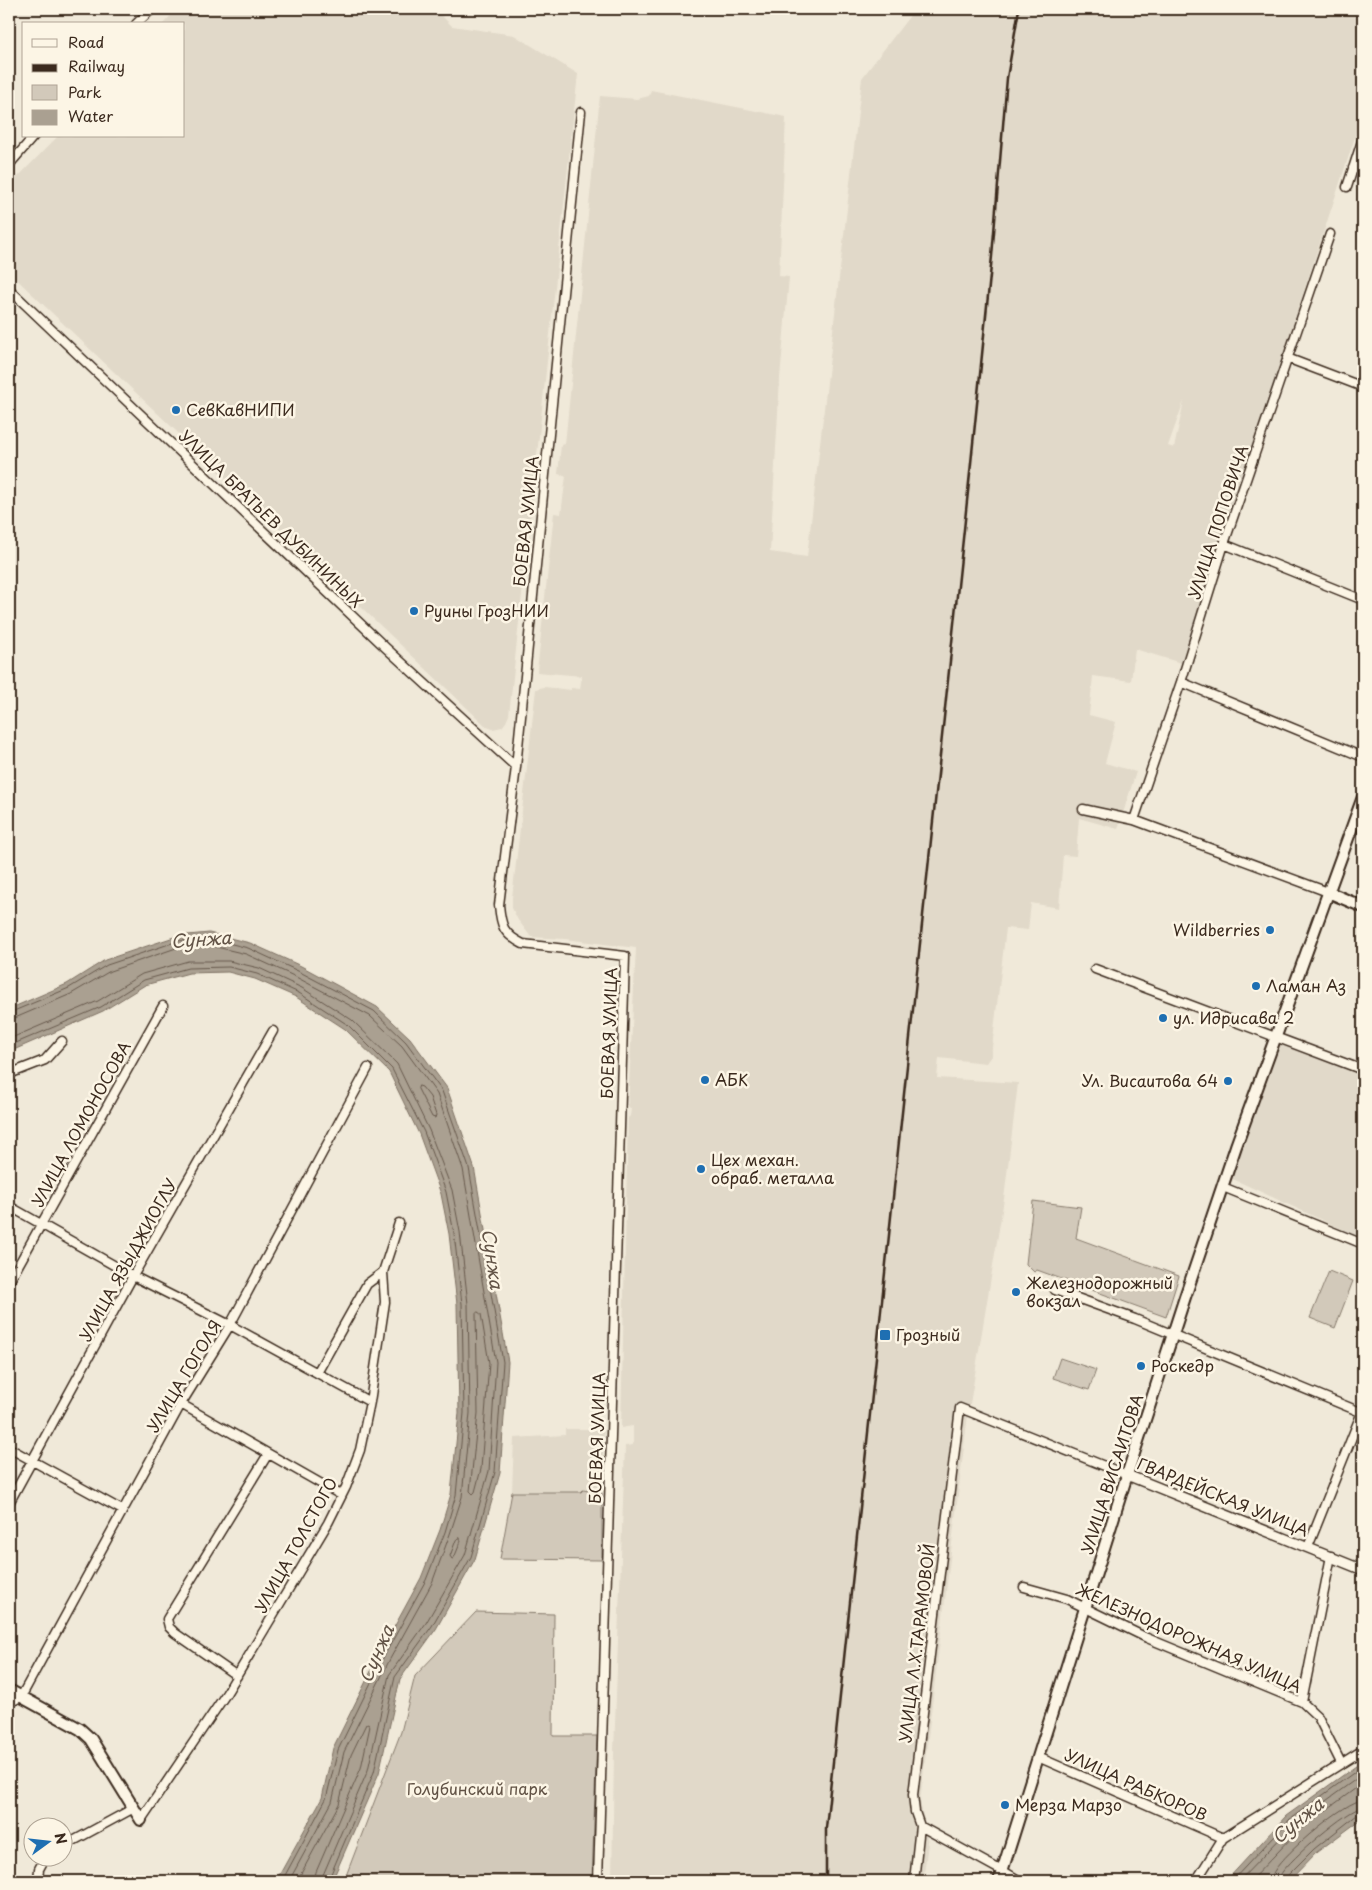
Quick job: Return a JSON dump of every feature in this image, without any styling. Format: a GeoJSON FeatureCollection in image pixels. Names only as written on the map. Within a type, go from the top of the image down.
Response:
{"type":"FeatureCollection","features":[{"type":"Feature","properties":{"kind":"main road","name":"УЛИЦА ВИСАИТОВА"},"geometry":{"type":"LineString","coordinates":[[1000,1876],[1172,1336],[1223,1187],[1363,797]]}},
{"type":"Feature","properties":{"kind":"main road"},"geometry":{"type":"LineString","coordinates":[[1328,892],[1363,907]]}},
{"type":"Feature","properties":{"kind":"main road"},"geometry":{"type":"LineString","coordinates":[[9,1690],[80,1729],[91,1739],[141,1820]]}},
{"type":"Feature","properties":{"kind":"street"},"geometry":{"type":"LineString","coordinates":[[138,22],[152,9]]}},
{"type":"Feature","properties":{"kind":"street","name":"БОЕВАЯ УЛИЦА"},"geometry":{"type":"LineString","coordinates":[[581,112],[516,767],[499,905],[501,922],[505,932],[523,944],[625,956],[598,1881]]}},
{"type":"Feature","properties":{"kind":"street"},"geometry":{"type":"LineString","coordinates":[[9,165],[32,138]]}},
{"type":"Feature","properties":{"kind":"street"},"geometry":{"type":"LineString","coordinates":[[1347,187],[1363,138]]}},
{"type":"Feature","properties":{"kind":"street"},"geometry":{"type":"LineString","coordinates":[[1353,168],[1363,171]]}},
{"type":"Feature","properties":{"kind":"street","name":"УЛИЦА ПОПОВИЧА"},"geometry":{"type":"LineString","coordinates":[[1134,820],[1181,682],[1224,544],[1330,234]]}},
{"type":"Feature","properties":{"kind":"street","name":"УЛИЦА БРАТЬЕВ ДУБИНИНЫХ"},"geometry":{"type":"LineString","coordinates":[[9,289],[386,648],[516,767]]}},
{"type":"Feature","properties":{"kind":"street"},"geometry":{"type":"LineString","coordinates":[[1287,358],[1363,387]]}},
{"type":"Feature","properties":{"kind":"street"},"geometry":{"type":"LineString","coordinates":[[1224,544],[1363,600]]}},
{"type":"Feature","properties":{"kind":"street"},"geometry":{"type":"LineString","coordinates":[[1181,682],[1363,757]]}},
{"type":"Feature","properties":{"kind":"street"},"geometry":{"type":"LineString","coordinates":[[1082,809],[1134,820],[1328,892]]}},
{"type":"Feature","properties":{"kind":"street"},"geometry":{"type":"LineString","coordinates":[[1095,969],[1363,1070]]}},
{"type":"Feature","properties":{"kind":"street","name":"УЛИЦА ЛОМОНОСОВА"},"geometry":{"type":"LineString","coordinates":[[9,1282],[164,1006]]}},
{"type":"Feature","properties":{"kind":"street","name":"УЛИЦА ЯЗЫДЖИОГЛУ"},"geometry":{"type":"LineString","coordinates":[[9,1502],[273,1031]]}},
{"type":"Feature","properties":{"kind":"street"},"geometry":{"type":"LineString","coordinates":[[9,1074],[45,1060],[62,1041]]}},
{"type":"Feature","properties":{"kind":"street","name":"УЛИЦА ГОГОЛЯ"},"geometry":{"type":"LineString","coordinates":[[21,1697],[181,1404],[230,1325],[368,1068]]}},
{"type":"Feature","properties":{"kind":"street"},"geometry":{"type":"LineString","coordinates":[[1223,1187],[1363,1244]]}},
{"type":"Feature","properties":{"kind":"street"},"geometry":{"type":"LineString","coordinates":[[9,1206],[134,1276],[230,1325],[370,1402]]}},
{"type":"Feature","properties":{"kind":"street","name":"УЛИЦА ТОЛСТОГО"},"geometry":{"type":"LineString","coordinates":[[141,1820],[237,1676],[328,1523],[346,1487],[360,1450],[370,1402],[385,1302],[383,1272],[399,1223]]}},
{"type":"Feature","properties":{"kind":"street"},"geometry":{"type":"LineString","coordinates":[[317,1373],[368,1284],[383,1272]]}},
{"type":"Feature","properties":{"kind":"street"},"geometry":{"type":"LineString","coordinates":[[1055,1290],[1135,1319],[1172,1336],[1363,1412],[1308,1547]]}},
{"type":"Feature","properties":{"kind":"street"},"geometry":{"type":"LineString","coordinates":[[181,1404],[341,1495]]}},
{"type":"Feature","properties":{"kind":"street","name":"ГВАРДЕЙСКАЯ УЛИЦА"},"geometry":{"type":"LineString","coordinates":[[960,1408],[1363,1570]]}},
{"type":"Feature","properties":{"kind":"street","name":"УЛИЦА Л.Х.ТАРАМОВОЙ"},"geometry":{"type":"LineString","coordinates":[[914,1881],[920,1826],[915,1812],[913,1795],[960,1408]]}},
{"type":"Feature","properties":{"kind":"street"},"geometry":{"type":"LineString","coordinates":[[9,1448],[122,1510]]}},
{"type":"Feature","properties":{"kind":"street"},"geometry":{"type":"LineString","coordinates":[[237,1676],[175,1633],[169,1627],[167,1619],[268,1454]]}},
{"type":"Feature","properties":{"kind":"street"},"geometry":{"type":"LineString","coordinates":[[1302,1702],[1331,1556]]}},
{"type":"Feature","properties":{"kind":"street","name":"ЖЕЛЕЗНОДОРОЖНАЯ УЛИЦА"},"geometry":{"type":"LineString","coordinates":[[1024,1587],[1067,1600],[1147,1638],[1302,1702],[1318,1717],[1341,1763]]}},
{"type":"Feature","properties":{"kind":"street"},"geometry":{"type":"LineString","coordinates":[[9,1703],[21,1697]]}},
{"type":"Feature","properties":{"kind":"street"},"geometry":{"type":"LineString","coordinates":[[1196,1881],[1223,1838],[1363,1750]]}},
{"type":"Feature","properties":{"kind":"street","name":"УЛИЦА РАБКОРОВ"},"geometry":{"type":"LineString","coordinates":[[1038,1757],[1223,1838]]}},
{"type":"Feature","properties":{"kind":"street"},"geometry":{"type":"LineString","coordinates":[[72,1842],[134,1808]]}},
{"type":"Feature","properties":{"kind":"street"},"geometry":{"type":"LineString","coordinates":[[920,1826],[1000,1876],[1019,1881]]}},
{"type":"Feature","properties":{"kind":"street"},"geometry":{"type":"LineString","coordinates":[[38,1881],[40,1868]]}},
{"type":"Feature","properties":{"kind":"shaded area"},"geometry":{"type":"Polygon","coordinates":[[[177,9],[435,9],[452,26],[514,35],[578,74],[509,715],[502,727],[493,729],[487,727],[9,272],[9,186],[56,138],[185,138],[185,22],[165,22],[177,9]]]}},
{"type":"Feature","properties":{"kind":"shaded area"},"geometry":{"type":"Polygon","coordinates":[[[915,9],[1363,9],[1363,113],[1181,663],[1135,649],[1131,681],[1093,676],[1089,715],[1116,722],[1105,763],[1136,772],[1118,829],[1079,818],[1076,856],[1063,855],[1059,908],[1031,903],[1028,930],[1006,928],[991,1056],[986,1063],[939,1058],[937,1078],[1018,1083],[1004,1199],[967,1422],[920,1801],[928,1843],[923,1881],[612,1881],[614,1752],[625,1446],[633,1445],[633,1426],[621,1428],[628,1118],[631,1109],[628,1106],[636,948],[565,939],[531,937],[518,920],[512,908],[536,689],[544,687],[580,689],[582,676],[537,672],[554,513],[561,514],[566,476],[558,474],[561,445],[565,444],[600,96],[637,99],[649,96],[651,90],[786,117],[779,276],[789,277],[780,378],[770,552],[807,557],[862,78],[915,9]],[[1184,401],[1168,446],[1174,448],[1184,401]]]}},
{"type":"Feature","properties":{"kind":"shaded area"},"geometry":{"type":"Polygon","coordinates":[[[1271,1033],[1363,1069],[1363,1239],[1222,1174],[1271,1033]]]}},
{"type":"Feature","properties":{"kind":"shaded area"},"geometry":{"type":"Polygon","coordinates":[[[565,1429],[604,1429],[602,1493],[583,1490],[581,1492],[512,1492],[514,1438],[565,1435],[565,1429]]]}},
{"type":"Feature","properties":{"kind":"green space"},"geometry":{"type":"Polygon","coordinates":[[[1033,1201],[1081,1207],[1076,1238],[1179,1276],[1166,1317],[1037,1270],[1034,1272],[1026,1264],[1033,1201]]]}},
{"type":"Feature","properties":{"kind":"green space"},"geometry":{"type":"Polygon","coordinates":[[[1329,1271],[1353,1281],[1335,1328],[1310,1318],[1329,1271]]]}},
{"type":"Feature","properties":{"kind":"green space"},"geometry":{"type":"Polygon","coordinates":[[[1060,1358],[1096,1370],[1089,1390],[1053,1378],[1060,1358]]]}},
{"type":"Feature","properties":{"kind":"green space"},"geometry":{"type":"Polygon","coordinates":[[[583,1490],[602,1493],[602,1560],[500,1559],[512,1492],[581,1492],[583,1490]]]}},
{"type":"Feature","properties":{"kind":"green space","name":"Голубинский парк"},"geometry":{"type":"Polygon","coordinates":[[[476,1612],[554,1614],[553,1736],[597,1736],[592,1881],[344,1881],[401,1732],[415,1676],[476,1612]]]}},
{"type":"Feature","properties":{"kind":"water","name":"Сунжа"},"geometry":{"type":"Polygon","coordinates":[[[209,933],[250,943],[301,966],[377,1007],[410,1038],[447,1088],[474,1167],[508,1362],[500,1473],[475,1559],[436,1629],[400,1679],[379,1773],[332,1881],[276,1881],[322,1798],[333,1748],[380,1653],[421,1578],[440,1530],[451,1494],[459,1413],[457,1304],[449,1234],[441,1194],[419,1134],[389,1072],[345,1029],[296,997],[255,979],[228,972],[189,973],[145,985],[103,1011],[9,1052],[9,1009],[67,984],[105,960],[177,936],[209,933]]]}},
{"type":"Feature","properties":{"kind":"water","name":"Сунжа"},"geometry":{"type":"Polygon","coordinates":[[[1363,1761],[1363,1818],[1317,1852],[1289,1881],[1226,1881],[1286,1816],[1363,1761]]]}},
{"type":"Feature","properties":{"kind":"railway"},"geometry":{"type":"LineString","coordinates":[[826,1881],[826,1828],[970,473],[992,256],[1007,78],[1019,9]]}},
{"type":"Feature","properties":{"kind":"place","name":"СевКавНИПИ"},"geometry":{"type":"Point","coordinates":[176,410]}},
{"type":"Feature","properties":{"kind":"place","name":"Руины ГрозНИИ"},"geometry":{"type":"Point","coordinates":[414,611]}},
{"type":"Feature","properties":{"kind":"place","name":"Wildberries"},"geometry":{"type":"Point","coordinates":[1270,930]}},
{"type":"Feature","properties":{"kind":"place","name":"Ламан Аз"},"geometry":{"type":"Point","coordinates":[1256,986]}},
{"type":"Feature","properties":{"kind":"place","name":"ул. Идрисава 2"},"geometry":{"type":"Point","coordinates":[1163,1018]}},
{"type":"Feature","properties":{"kind":"place","name":"АБК"},"geometry":{"type":"Point","coordinates":[705,1080]}},
{"type":"Feature","properties":{"kind":"place","name":"Ул. Висаитова 64"},"geometry":{"type":"Point","coordinates":[1228,1081]}},
{"type":"Feature","properties":{"kind":"place","name":"Цех механ. обраб. металла"},"geometry":{"type":"Point","coordinates":[701,1169]}},
{"type":"Feature","properties":{"kind":"place","name":"Железнодорожный вокзал"},"geometry":{"type":"Point","coordinates":[1016,1292]}},
{"type":"Feature","properties":{"kind":"place","name":"Грозный"},"geometry":{"type":"Point","coordinates":[885,1335]}},
{"type":"Feature","properties":{"kind":"place","name":"Роскедр"},"geometry":{"type":"Point","coordinates":[1141,1366]}},
{"type":"Feature","properties":{"kind":"place","name":"Мерза Марзо"},"geometry":{"type":"Point","coordinates":[1005,1805]}}]}
